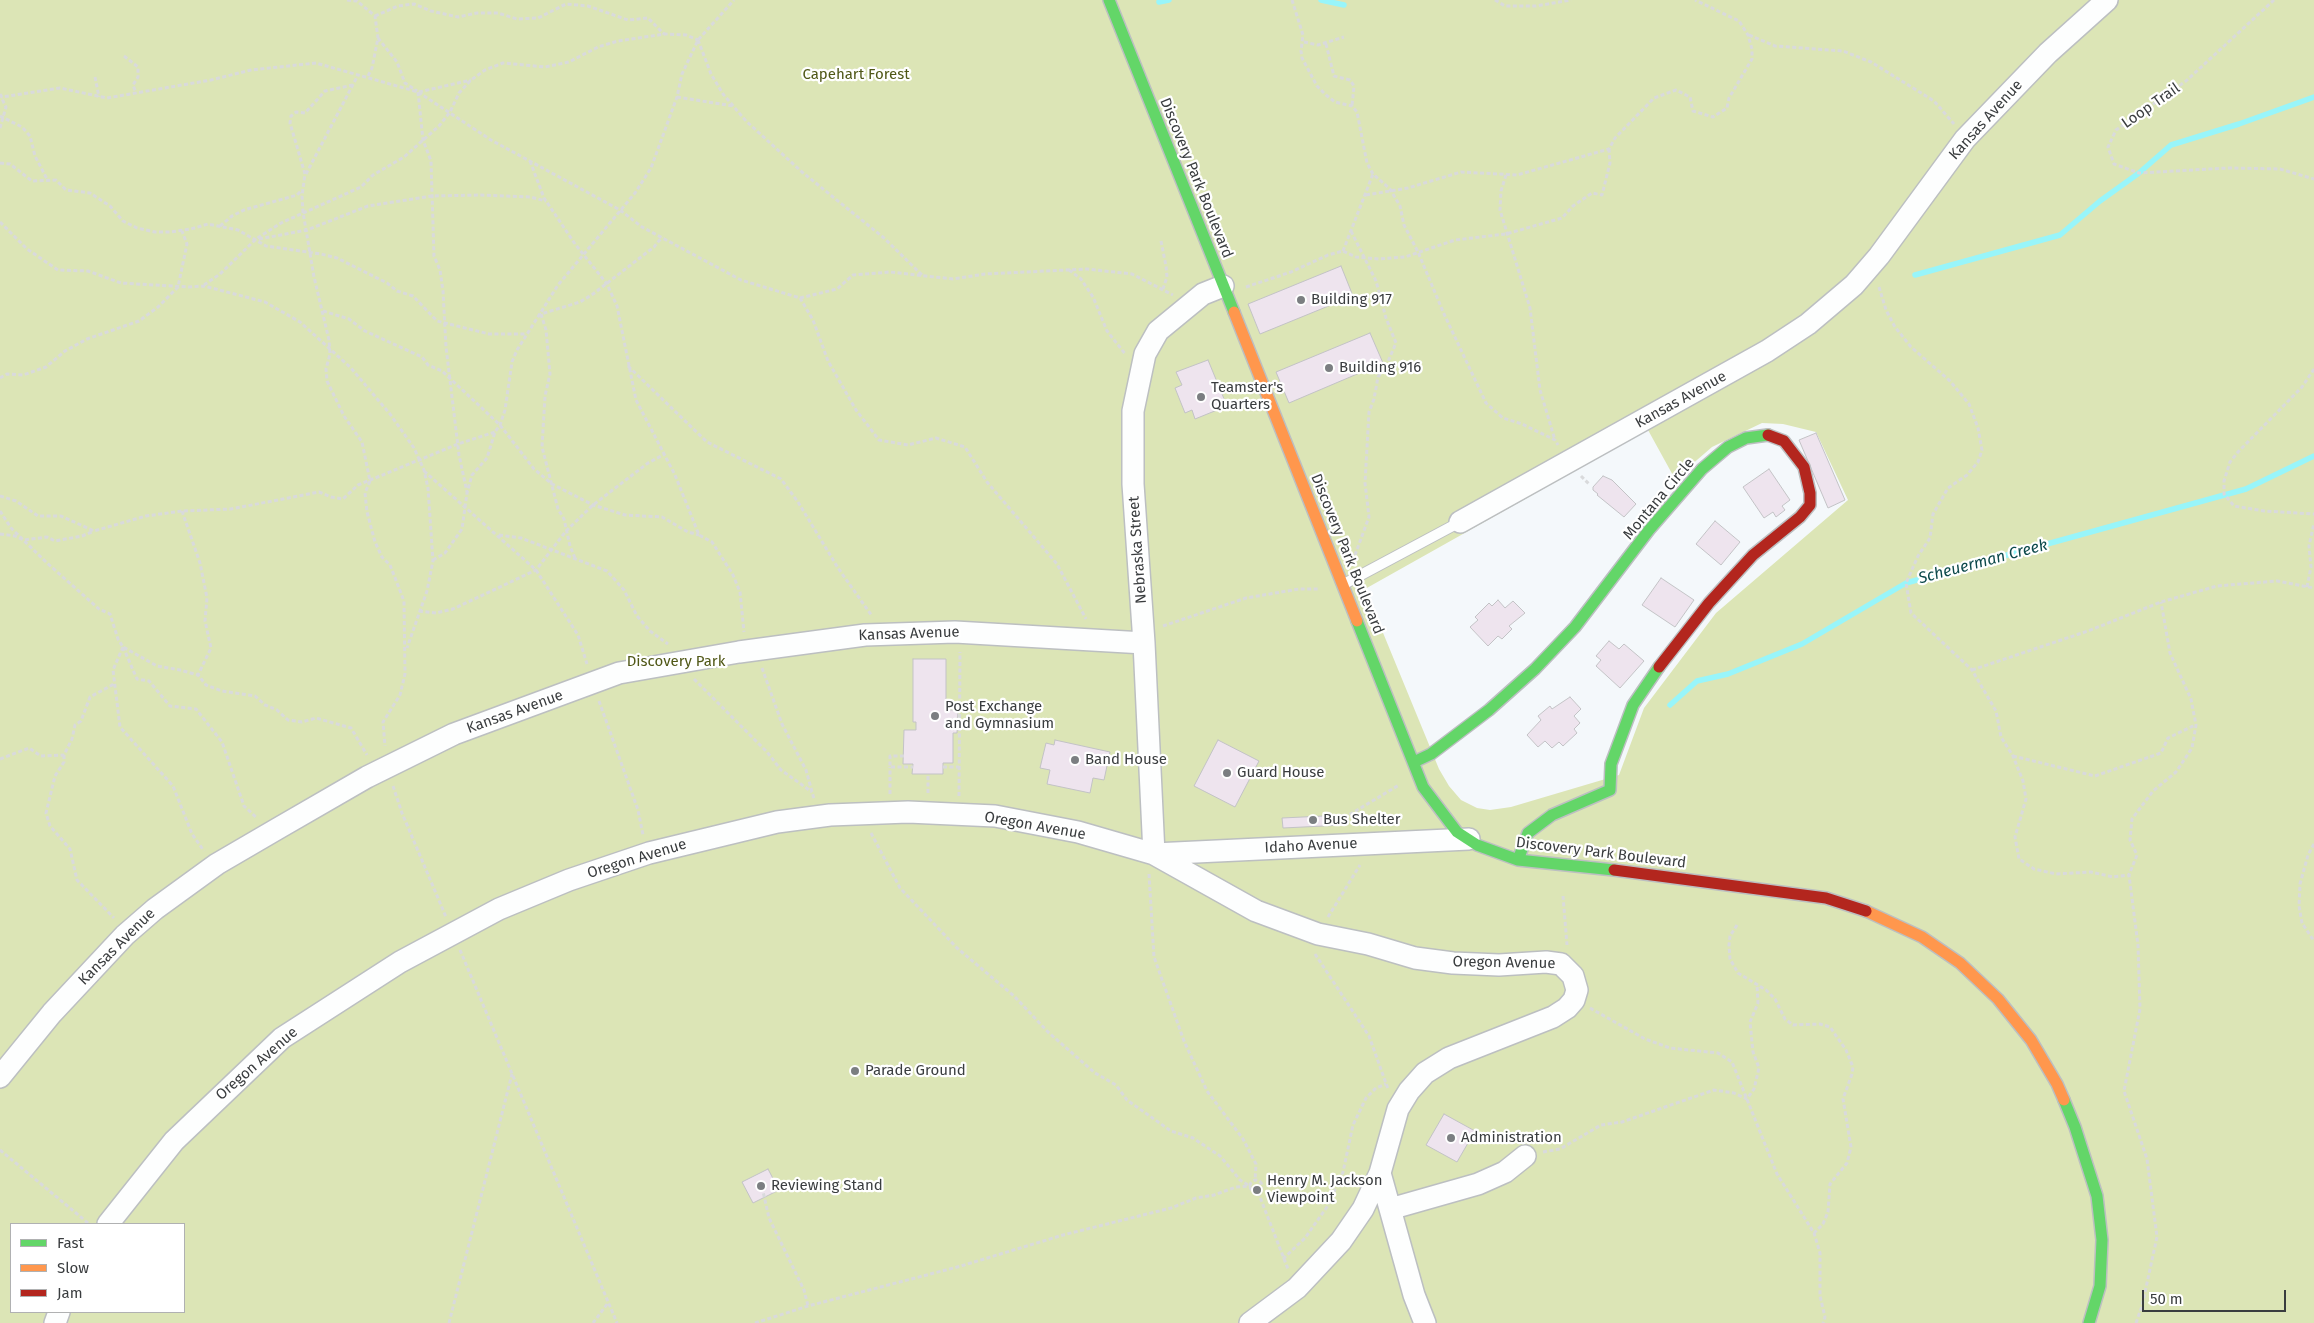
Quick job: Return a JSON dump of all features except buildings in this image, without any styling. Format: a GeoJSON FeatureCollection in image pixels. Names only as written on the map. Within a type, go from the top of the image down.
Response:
{"type":"FeatureCollection","features":[{"type":"Feature","properties":{"kind":"street","name":"Discovery Park Boulevard"},"geometry":{"type":"LineString","coordinates":[[1109,0],[1344,584],[1423,787],[1446,821],[1468,839],[1490,851],[1518,860],[1645,873],[1826,898],[1879,916],[1922,937],[1960,963],[1998,999],[2031,1040],[2057,1084],[2078,1135],[2097,1196],[2102,1240],[2100,1286],[2089,1323]]}},
{"type":"Feature","properties":{"kind":"street","name":"Kansas Avenue"},"geometry":{"type":"LineString","coordinates":[[1460,522],[1767,352],[1821,312],[1854,285],[1874,262],[1965,139],[2048,53],[2107,0]]}},
{"type":"Feature","properties":{"kind":"street","name":"Nebraska Street"},"geometry":{"type":"LineString","coordinates":[[1154,854],[1144,636],[1133,484],[1133,412],[1144,354],[1158,331],[1203,294],[1225,290]]}},
{"type":"Feature","properties":{"kind":"street","name":"Montana Circle"},"geometry":{"type":"LineString","coordinates":[[1414,762],[1431,754],[1482,715],[1535,669],[1575,627],[1649,530],[1702,469],[1728,447],[1746,438],[1768,435],[1784,440],[1804,467],[1810,493],[1810,505],[1800,517],[1753,555],[1709,603],[1671,651],[1633,705],[1611,764],[1610,790],[1552,815],[1528,833],[1518,860]]}},
{"type":"Feature","properties":{"kind":"street","name":"Kansas Avenue"},"geometry":{"type":"LineString","coordinates":[[0,1076],[52,1013],[125,935],[155,909],[216,864],[277,828],[381,770],[454,734],[619,673],[749,651],[875,634],[955,632],[1096,640],[1144,636]]}},
{"type":"Feature","properties":{"kind":"street","name":"Oregon Avenue"},"geometry":{"type":"LineString","coordinates":[[109,1223],[174,1141],[282,1038],[358,988],[499,909],[560,884],[649,853],[777,822],[818,817],[908,812],[995,816],[1078,832],[1154,854],[1314,941],[1368,944],[1415,958],[1453,963],[1499,965],[1546,962],[1561,964],[1573,976],[1577,990],[1574,1000]]}},
{"type":"Feature","properties":{"kind":"street","name":"Idaho Avenue"},"geometry":{"type":"LineString","coordinates":[[1154,854],[1468,839]]}},
{"type":"Feature","properties":{"kind":"street"},"geometry":{"type":"LineString","coordinates":[[1250,1323],[1296,1288],[1341,1241],[1363,1209],[1380,1173],[1398,1109],[1409,1091],[1425,1073],[1449,1058],[1553,1017],[1567,1008],[1574,1000]]}},
{"type":"Feature","properties":{"kind":"street"},"geometry":{"type":"LineString","coordinates":[[1390,1209],[1478,1184],[1505,1172],[1526,1156]]}},
{"type":"Feature","properties":{"kind":"street"},"geometry":{"type":"LineString","coordinates":[[1380,1173],[1414,1295],[1425,1323]]}},
{"type":"Feature","properties":{"kind":"lane","name":"Kansas Avenue"},"geometry":{"type":"LineString","coordinates":[[1344,584],[1460,522]]}},
{"type":"Feature","properties":{"kind":"path"},"geometry":{"type":"LineString","coordinates":[[346,0],[357,1],[375,16],[378,38],[372,68],[367,78]]}},
{"type":"Feature","properties":{"kind":"path"},"geometry":{"type":"LineString","coordinates":[[433,561],[445,553],[454,543],[462,529],[467,493],[472,475],[486,458],[494,432],[500,425],[505,410],[512,362],[527,334],[558,285],[582,253],[635,193],[651,168],[677,97],[682,74],[698,40],[734,0]]}},
{"type":"Feature","properties":{"kind":"path"},"geometry":{"type":"LineString","coordinates":[[1292,0],[1304,42],[1301,51],[1302,58],[1317,86],[1335,102],[1352,106],[1357,112],[1367,163],[1373,174],[1390,190],[1400,206],[1404,225],[1486,403],[1503,418],[1522,424],[1555,440]]}},
{"type":"Feature","properties":{"kind":"path"},"geometry":{"type":"LineString","coordinates":[[1496,0],[1505,6],[1536,6],[1571,0]]}},
{"type":"Feature","properties":{"kind":"path"},"geometry":{"type":"LineString","coordinates":[[1225,290],[1291,272],[1328,255],[1343,252],[1364,258],[1405,257],[1455,240],[1506,234],[1562,218],[1573,206],[1592,193],[1602,195],[1610,163],[1609,149],[1616,138],[1654,98],[1676,90],[1690,98],[1693,111],[1713,117],[1727,108],[1729,98],[1752,59],[1748,34],[1739,21],[1695,0]]}},
{"type":"Feature","properties":{"kind":"path","name":"Loop Trail"},"geometry":{"type":"LineString","coordinates":[[2274,0],[2186,81],[2116,130],[2108,147],[2114,164],[2139,173],[2245,168],[2280,170],[2314,179]]}},
{"type":"Feature","properties":{"kind":"path"},"geometry":{"type":"LineString","coordinates":[[375,16],[398,6],[414,4],[431,11],[458,17],[484,13],[518,19],[538,18],[566,4],[588,6],[628,20],[648,18],[664,34]]}},
{"type":"Feature","properties":{"kind":"path"},"geometry":{"type":"LineString","coordinates":[[204,286],[220,274],[256,240],[281,223],[361,187],[373,174],[404,157],[439,126],[450,112],[459,93],[470,80],[485,70],[504,63],[545,67],[569,62],[598,47],[618,41],[664,34],[686,35],[698,40],[711,74],[723,94],[746,121],[802,172],[857,214],[922,275]]}},
{"type":"Feature","properties":{"kind":"path"},"geometry":{"type":"LineString","coordinates":[[1748,34],[1775,46],[1843,52],[1871,62],[1934,101],[1965,139]]}},
{"type":"Feature","properties":{"kind":"path"},"geometry":{"type":"LineString","coordinates":[[1304,42],[1318,45],[1344,37]]}},
{"type":"Feature","properties":{"kind":"path"},"geometry":{"type":"LineString","coordinates":[[378,38],[396,62],[405,83],[418,92],[491,140],[620,210],[642,227],[741,280],[800,298],[837,289],[852,275],[890,272],[953,279],[986,274],[1088,269],[1132,274],[1189,304]]}},
{"type":"Feature","properties":{"kind":"path"},"geometry":{"type":"LineString","coordinates":[[1326,44],[1334,76],[1350,80],[1354,86],[1352,106]]}},
{"type":"Feature","properties":{"kind":"path"},"geometry":{"type":"LineString","coordinates":[[124,56],[138,67],[138,77],[133,85],[136,93]]}},
{"type":"Feature","properties":{"kind":"path"},"geometry":{"type":"LineString","coordinates":[[0,128],[1,117],[6,107],[1,96],[60,88],[107,98],[212,80],[251,70],[316,63],[418,92],[470,80]]}},
{"type":"Feature","properties":{"kind":"path"},"geometry":{"type":"LineString","coordinates":[[358,75],[312,157],[305,174],[303,212],[330,349],[326,369],[327,381],[344,416],[362,442],[370,481],[365,493],[367,512],[375,542],[382,556],[390,565],[404,601],[405,674],[400,695],[383,722],[381,770]]}},
{"type":"Feature","properties":{"kind":"path"},"geometry":{"type":"LineString","coordinates":[[96,77],[99,97]]}},
{"type":"Feature","properties":{"kind":"path"},"geometry":{"type":"LineString","coordinates":[[305,174],[290,123],[291,116],[296,112],[305,113],[325,91],[353,85]]}},
{"type":"Feature","properties":{"kind":"path"},"geometry":{"type":"LineString","coordinates":[[418,92],[423,140],[431,161],[434,256],[440,270],[443,291],[444,323],[458,444],[467,493]]}},
{"type":"Feature","properties":{"kind":"path"},"geometry":{"type":"LineString","coordinates":[[677,97],[734,106]]}},
{"type":"Feature","properties":{"kind":"path"},"geometry":{"type":"LineString","coordinates":[[1,117],[22,127],[30,136],[35,156],[48,181]]}},
{"type":"Feature","properties":{"kind":"path"},"geometry":{"type":"LineString","coordinates":[[1366,195],[1408,188],[1461,172],[1517,176],[1574,157],[1609,149]]}},
{"type":"Feature","properties":{"kind":"path"},"geometry":{"type":"LineString","coordinates":[[529,160],[535,179],[547,201],[582,253],[607,284],[617,306],[628,366],[643,417],[665,454],[699,535]]}},
{"type":"Feature","properties":{"kind":"path"},"geometry":{"type":"LineString","coordinates":[[0,163],[10,164],[32,180],[56,180],[66,190],[90,193],[110,206],[123,221],[137,228],[154,232],[182,230],[208,224],[238,230],[266,246],[337,258],[387,283],[397,291],[413,296],[437,321],[489,334],[527,334]]}},
{"type":"Feature","properties":{"kind":"path"},"geometry":{"type":"LineString","coordinates":[[1343,252],[1373,174]]}},
{"type":"Feature","properties":{"kind":"path"},"geometry":{"type":"LineString","coordinates":[[1506,176],[1501,191],[1500,210],[1530,308],[1540,390],[1555,440],[1559,447]]}},
{"type":"Feature","properties":{"kind":"path"},"geometry":{"type":"LineString","coordinates":[[220,226],[232,216],[244,210],[297,195],[303,190]]}},
{"type":"Feature","properties":{"kind":"path"},"geometry":{"type":"LineString","coordinates":[[256,240],[307,230],[368,206],[432,196],[530,197],[547,201]]}},
{"type":"Feature","properties":{"kind":"path"},"geometry":{"type":"LineString","coordinates":[[0,222],[27,249],[58,270],[88,271],[121,283],[178,287],[204,286],[254,298],[276,307],[300,322],[351,368],[390,414],[414,448],[424,470],[428,488],[433,561],[427,591],[406,650]]}},
{"type":"Feature","properties":{"kind":"path"},"geometry":{"type":"LineString","coordinates":[[0,378],[7,374],[23,375],[46,366],[65,351],[87,339],[139,321],[158,307],[178,287],[187,244],[182,230]]}},
{"type":"Feature","properties":{"kind":"path"},"geometry":{"type":"LineString","coordinates":[[1351,231],[1376,281],[1386,318],[1396,343],[1386,366],[1378,377],[1374,399],[1369,412],[1365,483],[1369,517],[1353,560]]}},
{"type":"Feature","properties":{"kind":"path"},"geometry":{"type":"LineString","coordinates":[[541,314],[580,302],[607,284],[618,273],[654,247],[662,237]]}},
{"type":"Feature","properties":{"kind":"path"},"geometry":{"type":"LineString","coordinates":[[1161,241],[1167,277],[1163,289]]}},
{"type":"Feature","properties":{"kind":"path"},"geometry":{"type":"LineString","coordinates":[[1874,262],[1886,310],[1911,346],[1950,381],[1969,404],[1978,428],[1982,450],[1978,462],[1967,475],[1948,488],[1932,514],[1930,538],[1918,556],[1906,584],[1912,613],[1972,670],[1996,711],[2001,737],[2013,756],[2023,781],[2026,799],[2015,837],[2019,859],[2034,870],[2056,874],[2090,872],[2113,877],[2130,875]]}},
{"type":"Feature","properties":{"kind":"path"},"geometry":{"type":"LineString","coordinates":[[1069,270],[1081,279],[1093,297],[1107,331],[1118,348],[1128,358],[1142,364]]}},
{"type":"Feature","properties":{"kind":"path"},"geometry":{"type":"LineString","coordinates":[[800,298],[813,320],[828,361],[856,410],[879,440],[908,445],[936,438],[965,447],[987,482],[1057,564],[1096,640]]}},
{"type":"Feature","properties":{"kind":"path"},"geometry":{"type":"LineString","coordinates":[[323,311],[349,319],[365,331],[422,357],[428,364],[451,378],[500,425],[519,453],[552,484],[593,505],[625,515],[662,517],[688,532],[712,542],[733,575],[740,592],[743,629],[749,651],[760,664],[772,690],[782,724],[806,770],[818,817]]}},
{"type":"Feature","properties":{"kind":"path"},"geometry":{"type":"LineString","coordinates":[[541,314],[546,330],[550,374],[545,396],[542,447],[575,558]]}},
{"type":"Feature","properties":{"kind":"path"},"geometry":{"type":"LineString","coordinates":[[628,366],[707,442],[781,478],[798,502],[838,568],[873,618],[875,634]]}},
{"type":"Feature","properties":{"kind":"path"},"geometry":{"type":"LineString","coordinates":[[2314,369],[2302,388],[2251,437],[2230,462],[2224,481],[2224,494],[2234,506],[2264,511],[2314,514]]}},
{"type":"Feature","properties":{"kind":"path"},"geometry":{"type":"LineString","coordinates":[[0,534],[24,540],[47,537],[56,541],[82,536],[108,525],[146,516],[182,511],[231,509],[319,492],[343,499],[358,485],[458,444],[494,432]]}},
{"type":"Feature","properties":{"kind":"path"},"geometry":{"type":"LineString","coordinates":[[419,611],[436,613],[453,609],[536,570],[566,531],[593,505],[648,463],[665,454]]}},
{"type":"Feature","properties":{"kind":"path"},"geometry":{"type":"LineString","coordinates":[[424,470],[466,505],[536,570],[540,578],[549,587],[559,607],[578,635],[592,683],[638,810],[649,853]]}},
{"type":"Feature","properties":{"kind":"path"},"geometry":{"type":"LineString","coordinates":[[0,496],[16,501],[38,516],[61,516],[94,531]]}},
{"type":"Feature","properties":{"kind":"path"},"geometry":{"type":"LineString","coordinates":[[0,511],[20,538],[99,609],[110,614],[137,679],[148,680],[170,706],[196,709],[222,742],[244,806],[255,817],[270,822],[277,828]]}},
{"type":"Feature","properties":{"kind":"path"},"geometry":{"type":"LineString","coordinates":[[182,511],[200,563],[207,598],[205,621],[211,648],[198,675]]}},
{"type":"Feature","properties":{"kind":"path"},"geometry":{"type":"LineString","coordinates":[[2306,587],[2311,566],[2309,546],[2314,523]]}},
{"type":"Feature","properties":{"kind":"path"},"geometry":{"type":"LineString","coordinates":[[1972,670],[2088,631],[2161,602],[2217,586],[2277,581],[2314,588]]}},
{"type":"Feature","properties":{"kind":"path"},"geometry":{"type":"LineString","coordinates":[[1144,636],[1157,628],[1246,598],[1344,584]]}},
{"type":"Feature","properties":{"kind":"path"},"geometry":{"type":"LineString","coordinates":[[2136,1323],[2142,1306],[2157,1236],[2147,1159],[2124,1090],[2140,1009],[2138,945],[2130,875],[2137,855],[2130,840],[2132,819],[2153,791],[2176,772],[2192,748],[2196,725],[2191,699],[2170,653],[2161,602]]}},
{"type":"Feature","properties":{"kind":"path"},"geometry":{"type":"LineString","coordinates":[[123,647],[157,666],[198,675],[206,685],[222,691],[255,696],[265,705],[277,710],[288,720],[302,722],[316,718],[351,728],[381,770],[402,813],[617,1323]]}},
{"type":"Feature","properties":{"kind":"path"},"geometry":{"type":"LineString","coordinates":[[123,647],[113,670],[120,727],[173,786],[192,834],[216,864]]}},
{"type":"Feature","properties":{"kind":"path"},"geometry":{"type":"LineString","coordinates":[[951,800],[959,800],[960,649]]}},
{"type":"Feature","properties":{"kind":"path"},"geometry":{"type":"LineString","coordinates":[[114,684],[90,697],[85,706],[81,721],[75,725],[72,739],[64,755],[64,762],[55,776],[54,787],[46,813],[50,826],[70,849],[77,880],[109,912],[125,935]]}},
{"type":"Feature","properties":{"kind":"path"},"geometry":{"type":"LineString","coordinates":[[2013,756],[2095,776],[2161,753],[2168,738],[2196,725]]}},
{"type":"Feature","properties":{"kind":"path"},"geometry":{"type":"LineString","coordinates":[[0,759],[29,748],[41,756],[64,755]]}},
{"type":"Feature","properties":{"kind":"path"},"geometry":{"type":"LineString","coordinates":[[904,756],[890,756],[890,766],[913,767]]}},
{"type":"Feature","properties":{"kind":"path"},"geometry":{"type":"LineString","coordinates":[[943,768],[959,767]]}},
{"type":"Feature","properties":{"kind":"path"},"geometry":{"type":"LineString","coordinates":[[1344,818],[1400,784]]}},
{"type":"Feature","properties":{"kind":"path"},"geometry":{"type":"LineString","coordinates":[[864,814],[877,847],[900,888],[957,948],[1014,996],[1048,1032],[1088,1067],[1116,1085],[1128,1100],[1171,1131],[1193,1138],[1220,1156],[1240,1180],[1253,1191],[1258,1192]]}},
{"type":"Feature","properties":{"kind":"path"},"geometry":{"type":"LineString","coordinates":[[1374,843],[1314,941],[1369,1036],[1386,1084],[1398,1109]]}},
{"type":"Feature","properties":{"kind":"path"},"geometry":{"type":"LineString","coordinates":[[2314,844],[2308,855],[2300,884],[2299,906],[2302,923],[2314,941]]}},
{"type":"Feature","properties":{"kind":"path"},"geometry":{"type":"LineString","coordinates":[[755,1323],[808,1306],[960,1266],[1063,1235],[1171,1208],[1196,1198],[1214,1195],[1236,1187],[1249,1186],[1255,1180],[1256,1164],[1243,1140],[1207,1091],[1184,1041],[1154,957],[1149,876],[1154,854]]}},
{"type":"Feature","properties":{"kind":"path"},"geometry":{"type":"LineString","coordinates":[[1563,896],[1567,952]]}},
{"type":"Feature","properties":{"kind":"path"},"geometry":{"type":"LineString","coordinates":[[1737,925],[1730,936],[1730,959],[1738,973],[1766,990],[1775,999],[1785,1018],[1793,1025],[1820,1024],[1830,1027],[1846,1050],[1853,1066],[1843,1099],[1851,1147],[1847,1163],[1830,1184],[1826,1218],[1814,1233]]}},
{"type":"Feature","properties":{"kind":"path"},"geometry":{"type":"LineString","coordinates":[[1747,1098],[1754,1089],[1759,1068],[1753,1052],[1750,1022],[1758,1002],[1757,985]]}},
{"type":"Feature","properties":{"kind":"path"},"geometry":{"type":"LineString","coordinates":[[1574,1000],[1645,1039],[1694,1052],[1718,1053],[1732,1062],[1777,1174],[1814,1233],[1820,1253],[1820,1296],[1826,1317],[1823,1323]]}},
{"type":"Feature","properties":{"kind":"path"},"geometry":{"type":"LineString","coordinates":[[449,1323],[512,1073]]}},
{"type":"Feature","properties":{"kind":"path"},"geometry":{"type":"LineString","coordinates":[[1284,1259],[1305,1238],[1327,1207],[1343,1172],[1353,1125],[1366,1098],[1376,1088],[1386,1084]]}},
{"type":"Feature","properties":{"kind":"path"},"geometry":{"type":"LineString","coordinates":[[1526,1156],[1560,1149],[1601,1124],[1622,1122],[1714,1090],[1734,1093],[1747,1098]]}},
{"type":"Feature","properties":{"kind":"path"},"geometry":{"type":"LineString","coordinates":[[0,1150],[89,1223]]}},
{"type":"Feature","properties":{"kind":"path"},"geometry":{"type":"LineString","coordinates":[[1255,1180],[1260,1181],[1262,1184],[1262,1188],[1258,1192]]}},
{"type":"Feature","properties":{"kind":"path"},"geometry":{"type":"LineString","coordinates":[[762,1187],[769,1218],[804,1290],[808,1306]]}},
{"type":"Feature","properties":{"kind":"path"},"geometry":{"type":"LineString","coordinates":[[1258,1192],[1296,1288]]}},
{"type":"Feature","properties":{"kind":"path"},"geometry":{"type":"LineString","coordinates":[[592,1323],[609,1302]]}},
{"type":"Feature","properties":{"kind":"green space","name":"Discovery Park"},"geometry":{"type":"Polygon","coordinates":[[[0,0],[2314,0],[2314,1323],[0,1323],[0,0]],[[1762,423],[1712,447],[1675,479],[1648,430],[1365,589],[1439,769],[1449,786],[1461,800],[1477,808],[1490,810],[1511,807],[1619,775],[1644,708],[1716,613],[1848,500],[1816,432],[1783,424],[1762,423]]]}},
{"type":"Feature","properties":{"kind":"waterway"},"geometry":{"type":"LineString","coordinates":[[1159,2],[1169,0]]}},
{"type":"Feature","properties":{"kind":"waterway"},"geometry":{"type":"LineString","coordinates":[[1321,0],[1344,5]]}},
{"type":"Feature","properties":{"kind":"waterway","name":"Scheuerman Creek"},"geometry":{"type":"LineString","coordinates":[[1915,275],[2060,235],[2100,201],[2139,173],[2171,145],[2239,124],[2314,97]]}},
{"type":"Feature","properties":{"kind":"waterway","name":"Scheuerman Creek"},"geometry":{"type":"LineString","coordinates":[[1670,705],[1697,681],[1728,674],[1802,644],[1906,583],[2246,489],[2314,456]]}},
{"type":"Feature","properties":{"kind":"traffic: fast"},"geometry":{"type":"LineString","coordinates":[[1109,0],[1234,312]]}},
{"type":"Feature","properties":{"kind":"traffic: fast"},"geometry":{"type":"LineString","coordinates":[[1414,762],[1431,754],[1489,710],[1535,669],[1575,627],[1649,530],[1702,469],[1728,447],[1746,438],[1768,435]]}},
{"type":"Feature","properties":{"kind":"traffic: fast"},"geometry":{"type":"LineString","coordinates":[[1357,621],[1423,787],[1457,832],[1477,845],[1518,860],[1614,870]]}},
{"type":"Feature","properties":{"kind":"traffic: fast"},"geometry":{"type":"LineString","coordinates":[[1518,860],[1528,833],[1552,815],[1610,790],[1611,764],[1633,705],[1659,667]]}},
{"type":"Feature","properties":{"kind":"traffic: fast"},"geometry":{"type":"LineString","coordinates":[[2064,1100],[2075,1127],[2097,1196],[2102,1240],[2100,1286],[2089,1323]]}},
{"type":"Feature","properties":{"kind":"traffic: slow"},"geometry":{"type":"LineString","coordinates":[[1234,312],[1357,621]]}},
{"type":"Feature","properties":{"kind":"traffic: slow"},"geometry":{"type":"LineString","coordinates":[[1866,911],[1922,937],[1960,963],[1998,999],[2031,1040],[2057,1084],[2064,1100]]}},
{"type":"Feature","properties":{"kind":"traffic: jam"},"geometry":{"type":"LineString","coordinates":[[1659,667],[1709,603],[1753,555],[1800,517],[1810,505],[1810,493],[1804,467],[1784,441],[1768,435]]}},
{"type":"Feature","properties":{"kind":"traffic: jam"},"geometry":{"type":"LineString","coordinates":[[1614,870],[1826,898],[1866,911]]}},
{"type":"Feature","properties":{"kind":"place","name":"Building 917"},"geometry":{"type":"Point","coordinates":[1301,300]}},
{"type":"Feature","properties":{"kind":"place","name":"Building 916"},"geometry":{"type":"Point","coordinates":[1329,368]}},
{"type":"Feature","properties":{"kind":"place","name":"Teamster's Quarters"},"geometry":{"type":"Point","coordinates":[1201,397]}},
{"type":"Feature","properties":{"kind":"place","name":"Post Exchange and Gymnasium"},"geometry":{"type":"Point","coordinates":[935,716]}},
{"type":"Feature","properties":{"kind":"place","name":"Band House"},"geometry":{"type":"Point","coordinates":[1075,760]}},
{"type":"Feature","properties":{"kind":"place","name":"Guard House"},"geometry":{"type":"Point","coordinates":[1227,773]}},
{"type":"Feature","properties":{"kind":"place","name":"Bus Shelter"},"geometry":{"type":"Point","coordinates":[1313,820]}},
{"type":"Feature","properties":{"kind":"place","name":"Parade Ground"},"geometry":{"type":"Point","coordinates":[855,1071]}},
{"type":"Feature","properties":{"kind":"place","name":"Administration"},"geometry":{"type":"Point","coordinates":[1451,1138]}},
{"type":"Feature","properties":{"kind":"place","name":"Reviewing Stand"},"geometry":{"type":"Point","coordinates":[761,1186]}},
{"type":"Feature","properties":{"kind":"place","name":"Henry M. Jackson Viewpoint"},"geometry":{"type":"Point","coordinates":[1257,1190]}},
{"type":"Feature","properties":{"kind":"park label","name":"Capehart Forest"},"geometry":{"type":"Point","coordinates":[856,75]}}]}
